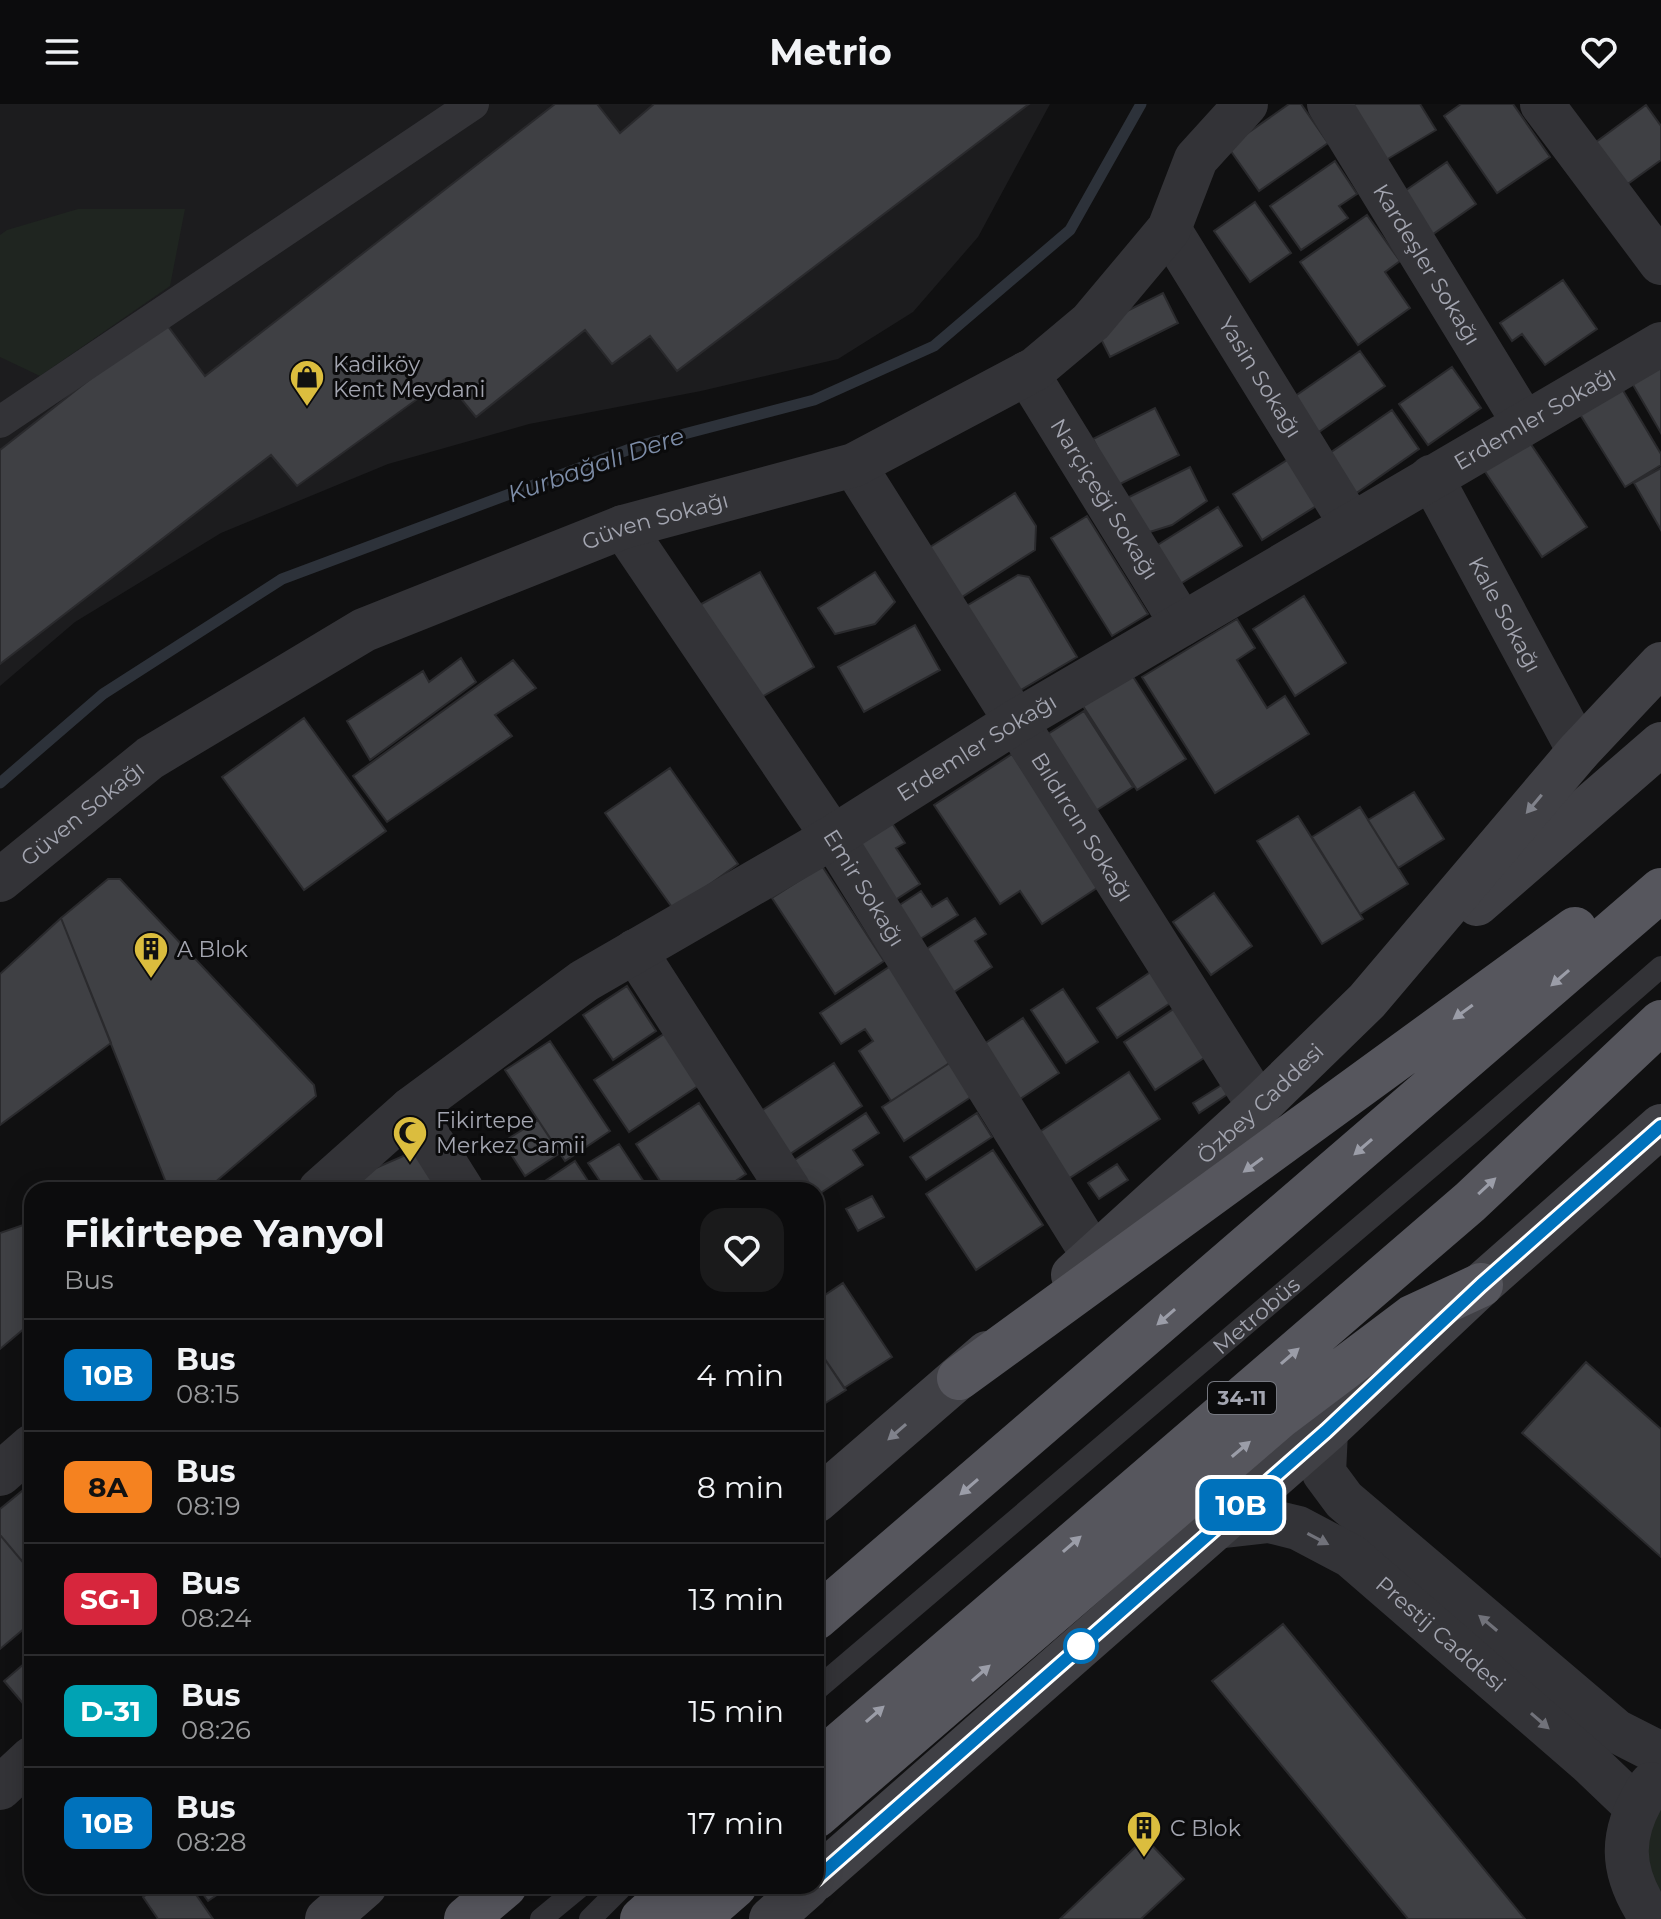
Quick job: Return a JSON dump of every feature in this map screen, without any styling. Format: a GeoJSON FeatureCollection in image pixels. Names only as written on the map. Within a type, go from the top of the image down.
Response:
{"type":"FeatureCollection","features":[{"type":"Feature","properties":{"kind":"highway"},"geometry":{"type":"LineString","coordinates":[[959,1378],[1661,866]]}},
{"type":"Feature","properties":{"kind":"highway"},"geometry":{"type":"LineString","coordinates":[[824,1611],[1661,890]]}},
{"type":"Feature","properties":{"kind":"highway","name":"34-11"},"geometry":{"type":"LineString","coordinates":[[824,1758],[1470,1202],[1661,1022]]}},
{"type":"Feature","properties":{"kind":"highway"},"geometry":{"type":"LineString","coordinates":[[824,1809],[1278,1418],[1412,1317],[1481,1285]]}},
{"type":"Feature","properties":{"kind":"highway"},"geometry":{"type":"LineString","coordinates":[[466,1919],[496,1894]]}},
{"type":"Feature","properties":{"kind":"highway"},"geometry":{"type":"LineString","coordinates":[[642,1919],[670,1894]]}},
{"type":"Feature","properties":{"kind":"highway"},"geometry":{"type":"LineString","coordinates":[[697,1919],[726,1894]]}},
{"type":"Feature","properties":{"kind":"main road","name":"Özbey Caddesi"},"geometry":{"type":"LineString","coordinates":[[824,1494],[1094,1257],[1259,1106],[1367,1001],[1579,751],[1661,664]]}},
{"type":"Feature","properties":{"kind":"main road"},"geometry":{"type":"LineString","coordinates":[[1367,1001],[1661,744]]}},
{"type":"Feature","properties":{"kind":"main road"},"geometry":{"type":"LineString","coordinates":[[824,1872],[1326,1431],[1481,1285],[1661,1126]]}},
{"type":"Feature","properties":{"kind":"main road"},"geometry":{"type":"LineString","coordinates":[[327,1919],[356,1894]]}},
{"type":"Feature","properties":{"kind":"main road"},"geometry":{"type":"LineString","coordinates":[[771,1919],[799,1894]]}},
{"type":"Feature","properties":{"kind":"street"},"geometry":{"type":"LineString","coordinates":[[0,422],[473,104]]}},
{"type":"Feature","properties":{"kind":"street","name":"Güven Sokağı"},"geometry":{"type":"LineString","coordinates":[[0,880],[150,758],[364,630],[623,527],[854,465],[1027,373],[1091,322],[1169,229],[1196,159],[1246,104]]}},
{"type":"Feature","properties":{"kind":"street","name":"Kardeşler Sokağı"},"geometry":{"type":"LineString","coordinates":[[1329,104],[1524,423]]}},
{"type":"Feature","properties":{"kind":"street"},"geometry":{"type":"LineString","coordinates":[[1542,104],[1661,263]]}},
{"type":"Feature","properties":{"kind":"street","name":"Yasin Sokağı"},"geometry":{"type":"LineString","coordinates":[[1169,229],[1351,524]]}},
{"type":"Feature","properties":{"kind":"street","name":"Erdemler Sokağı"},"geometry":{"type":"LineString","coordinates":[[329,1182],[411,1109],[584,981],[833,837],[1015,722],[1661,344]]}},
{"type":"Feature","properties":{"kind":"street","name":"Narçiçeği Sokağı"},"geometry":{"type":"LineString","coordinates":[[1027,373],[1182,624]]}},
{"type":"Feature","properties":{"kind":"street","name":"Bıldırcın Sokağı"},"geometry":{"type":"LineString","coordinates":[[854,465],[1259,1106]]}},
{"type":"Feature","properties":{"kind":"street","name":"Kale Sokağı"},"geometry":{"type":"LineString","coordinates":[[1431,477],[1579,751]]}},
{"type":"Feature","properties":{"kind":"street","name":"Emir Sokağı"},"geometry":{"type":"LineString","coordinates":[[623,527],[833,837],[1094,1257]]}},
{"type":"Feature","properties":{"kind":"street"},"geometry":{"type":"LineString","coordinates":[[635,951],[784,1182]]}},
{"type":"Feature","properties":{"kind":"street"},"geometry":{"type":"LineString","coordinates":[[411,1109],[457,1182]]}},
{"type":"Feature","properties":{"kind":"street","name":"Prestij Caddesi"},"geometry":{"type":"LineString","coordinates":[[1326,1431],[1324,1473],[1344,1500],[1616,1731],[1661,1754]]}},
{"type":"Feature","properties":{"kind":"street"},"geometry":{"type":"LineString","coordinates":[[0,1474],[24,1453]]}},
{"type":"Feature","properties":{"kind":"street","name":"Prestij Caddesi"},"geometry":{"type":"LineString","coordinates":[[1216,1527],[1269,1521],[1298,1528],[1351,1556],[1598,1770],[1648,1791],[1627,1836],[1627,1867],[1640,1912]]}},
{"type":"Feature","properties":{"kind":"street"},"geometry":{"type":"LineString","coordinates":[[0,1788],[24,1766]]}},
{"type":"Feature","properties":{"kind":"lane","name":"Metrobüs"},"geometry":{"type":"LineString","coordinates":[[824,1686],[1661,967]]}},
{"type":"Feature","properties":{"kind":"lane"},"geometry":{"type":"LineString","coordinates":[[541,1919],[571,1894]]}},
{"type":"Feature","properties":{"kind":"lane"},"geometry":{"type":"LineString","coordinates":[[590,1919],[615,1894]]}},
{"type":"Feature","properties":{"kind":"shaded area","name":"Kadiköy Kent Meydani"},"geometry":{"type":"Polygon","coordinates":[[[0,104],[1050,104],[978,237],[913,312],[838,359],[701,391],[529,424],[388,464],[221,533],[75,622],[0,686],[0,104]]]}},
{"type":"Feature","properties":{"kind":"shaded area"},"geometry":{"type":"Polygon","coordinates":[[[78,209],[185,209],[170,286],[40,376],[0,357],[0,235],[7,230],[78,209]]]}},
{"type":"Feature","properties":{"kind":"shaded area"},"geometry":{"type":"Polygon","coordinates":[[[1661,1804],[1661,1897],[1649,1871],[1646,1850],[1661,1804]]]}},
{"type":"Feature","properties":{"kind":"building"},"geometry":{"type":"Polygon","coordinates":[[[555,104],[597,104],[620,133],[654,104],[1029,104],[677,371],[650,336],[612,364],[585,330],[476,417],[445,379],[297,486],[271,455],[0,664],[0,450],[164,321],[205,376],[555,104]]]}},
{"type":"Feature","properties":{"kind":"building"},"geometry":{"type":"Polygon","coordinates":[[[1289,104],[1301,104],[1328,143],[1259,191],[1228,147],[1289,104]]]}},
{"type":"Feature","properties":{"kind":"building"},"geometry":{"type":"Polygon","coordinates":[[[1352,104],[1420,104],[1436,130],[1386,160],[1352,104]]]}},
{"type":"Feature","properties":{"kind":"building"},"geometry":{"type":"Polygon","coordinates":[[[1461,104],[1513,104],[1550,157],[1497,193],[1444,116],[1461,104]]]}},
{"type":"Feature","properties":{"kind":"building"},"geometry":{"type":"Polygon","coordinates":[[[1646,105],[1661,126],[1661,160],[1622,188],[1592,145],[1646,105]]]}},
{"type":"Feature","properties":{"kind":"building"},"geometry":{"type":"Polygon","coordinates":[[[1335,161],[1357,194],[1339,206],[1348,218],[1301,250],[1270,206],[1335,161]]]}},
{"type":"Feature","properties":{"kind":"building"},"geometry":{"type":"Polygon","coordinates":[[[1447,162],[1476,204],[1426,239],[1396,197],[1447,162]]]}},
{"type":"Feature","properties":{"kind":"building"},"geometry":{"type":"Polygon","coordinates":[[[1255,202],[1291,253],[1250,282],[1214,231],[1255,202]]]}},
{"type":"Feature","properties":{"kind":"building"},"geometry":{"type":"Polygon","coordinates":[[[1367,215],[1400,261],[1385,272],[1410,308],[1358,345],[1300,262],[1367,215]]]}},
{"type":"Feature","properties":{"kind":"building"},"geometry":{"type":"Polygon","coordinates":[[[1563,280],[1597,329],[1545,365],[1522,334],[1512,341],[1500,323],[1563,280]]]}},
{"type":"Feature","properties":{"kind":"building"},"geometry":{"type":"Polygon","coordinates":[[[1163,293],[1178,323],[1110,357],[1095,327],[1163,293]]]}},
{"type":"Feature","properties":{"kind":"building"},"geometry":{"type":"Polygon","coordinates":[[[1360,351],[1385,386],[1316,434],[1291,399],[1360,351]]]}},
{"type":"Feature","properties":{"kind":"building"},"geometry":{"type":"Polygon","coordinates":[[[1661,351],[1661,433],[1625,371],[1661,351]]]}},
{"type":"Feature","properties":{"kind":"building"},"geometry":{"type":"Polygon","coordinates":[[[1452,367],[1481,408],[1428,445],[1399,404],[1452,367]]]}},
{"type":"Feature","properties":{"kind":"building"},"geometry":{"type":"Polygon","coordinates":[[[1615,377],[1661,454],[1661,465],[1625,487],[1573,403],[1615,377]]]}},
{"type":"Feature","properties":{"kind":"building"},"geometry":{"type":"Polygon","coordinates":[[[1155,408],[1179,455],[1116,486],[1093,439],[1155,408]]]}},
{"type":"Feature","properties":{"kind":"building"},"geometry":{"type":"Polygon","coordinates":[[[1392,410],[1419,449],[1355,494],[1327,455],[1392,410]]]}},
{"type":"Feature","properties":{"kind":"building"},"geometry":{"type":"Polygon","coordinates":[[[1520,428],[1587,527],[1542,557],[1476,458],[1520,428]]]}},
{"type":"Feature","properties":{"kind":"building"},"geometry":{"type":"Polygon","coordinates":[[[1292,457],[1321,503],[1262,540],[1233,494],[1292,457]]]}},
{"type":"Feature","properties":{"kind":"building"},"geometry":{"type":"Polygon","coordinates":[[[1190,467],[1207,501],[1172,525],[1140,535],[1123,500],[1190,467]]]}},
{"type":"Feature","properties":{"kind":"building"},"geometry":{"type":"Polygon","coordinates":[[[1661,468],[1661,530],[1634,483],[1661,468]]]}},
{"type":"Feature","properties":{"kind":"building"},"geometry":{"type":"Polygon","coordinates":[[[1015,493],[1036,526],[1035,550],[948,606],[916,556],[1015,493]]]}},
{"type":"Feature","properties":{"kind":"building"},"geometry":{"type":"Polygon","coordinates":[[[1218,507],[1242,546],[1172,589],[1148,551],[1218,507]]]}},
{"type":"Feature","properties":{"kind":"building"},"geometry":{"type":"Polygon","coordinates":[[[1087,516],[1148,614],[1112,636],[1051,538],[1087,516]]]}},
{"type":"Feature","properties":{"kind":"building"},"geometry":{"type":"Polygon","coordinates":[[[760,572],[814,667],[748,705],[694,608],[760,572]]]}},
{"type":"Feature","properties":{"kind":"building"},"geometry":{"type":"Polygon","coordinates":[[[875,572],[895,602],[875,624],[835,634],[818,608],[875,572]]]}},
{"type":"Feature","properties":{"kind":"building"},"geometry":{"type":"Polygon","coordinates":[[[1018,575],[1029,577],[1077,657],[1004,700],[953,614],[1018,575]]]}},
{"type":"Feature","properties":{"kind":"building"},"geometry":{"type":"Polygon","coordinates":[[[1304,596],[1346,663],[1295,696],[1253,629],[1304,596]]]}},
{"type":"Feature","properties":{"kind":"building"},"geometry":{"type":"Polygon","coordinates":[[[1237,619],[1255,648],[1237,660],[1267,708],[1285,696],[1309,734],[1215,793],[1142,677],[1237,619]]]}},
{"type":"Feature","properties":{"kind":"building"},"geometry":{"type":"Polygon","coordinates":[[[915,625],[940,670],[864,712],[838,667],[915,625]]]}},
{"type":"Feature","properties":{"kind":"building"},"geometry":{"type":"Polygon","coordinates":[[[461,658],[476,682],[370,760],[347,721],[423,671],[429,682],[461,658]]]}},
{"type":"Feature","properties":{"kind":"building"},"geometry":{"type":"Polygon","coordinates":[[[513,660],[536,688],[495,715],[512,736],[387,822],[353,776],[513,660]]]}},
{"type":"Feature","properties":{"kind":"building"},"geometry":{"type":"Polygon","coordinates":[[[1132,675],[1186,759],[1137,790],[1083,706],[1132,675]]]}},
{"type":"Feature","properties":{"kind":"building"},"geometry":{"type":"Polygon","coordinates":[[[1084,711],[1133,787],[1086,817],[1037,741],[1084,711]]]}},
{"type":"Feature","properties":{"kind":"building"},"geometry":{"type":"Polygon","coordinates":[[[304,718],[386,831],[304,890],[222,777],[304,718]]]}},
{"type":"Feature","properties":{"kind":"building"},"geometry":{"type":"Polygon","coordinates":[[[1012,754],[1100,886],[1042,924],[1020,891],[1000,904],[934,805],[1012,754]]]}},
{"type":"Feature","properties":{"kind":"building"},"geometry":{"type":"Polygon","coordinates":[[[670,768],[738,864],[674,910],[605,813],[670,768]]]}},
{"type":"Feature","properties":{"kind":"building"},"geometry":{"type":"Polygon","coordinates":[[[1414,792],[1444,839],[1398,868],[1368,820],[1414,792]]]}},
{"type":"Feature","properties":{"kind":"building"},"geometry":{"type":"Polygon","coordinates":[[[1360,807],[1408,884],[1360,914],[1312,837],[1360,807]]]}},
{"type":"Feature","properties":{"kind":"building"},"geometry":{"type":"Polygon","coordinates":[[[1298,816],[1363,919],[1322,944],[1257,841],[1298,816]]]}},
{"type":"Feature","properties":{"kind":"building"},"geometry":{"type":"Polygon","coordinates":[[[890,820],[905,843],[896,848],[920,884],[892,902],[854,844],[890,820]]]}},
{"type":"Feature","properties":{"kind":"building"},"geometry":{"type":"Polygon","coordinates":[[[822,866],[884,961],[835,994],[772,898],[822,866]]]}},
{"type":"Feature","properties":{"kind":"building","name":"A Blok"},"geometry":{"type":"Polygon","coordinates":[[[108,879],[120,879],[314,1085],[316,1096],[215,1182],[166,1182],[61,918],[108,879]]]}},
{"type":"Feature","properties":{"kind":"building"},"geometry":{"type":"Polygon","coordinates":[[[921,891],[932,907],[947,898],[958,915],[917,941],[895,908],[921,891]]]}},
{"type":"Feature","properties":{"kind":"building"},"geometry":{"type":"Polygon","coordinates":[[[1214,893],[1252,946],[1211,975],[1173,922],[1214,893]]]}},
{"type":"Feature","properties":{"kind":"building"},"geometry":{"type":"Polygon","coordinates":[[[61,918],[111,1043],[0,1125],[0,974],[61,918]]]}},
{"type":"Feature","properties":{"kind":"building"},"geometry":{"type":"Polygon","coordinates":[[[975,918],[986,934],[975,941],[992,967],[948,996],[920,953],[975,918]]]}},
{"type":"Feature","properties":{"kind":"building"},"geometry":{"type":"Polygon","coordinates":[[[892,965],[954,1060],[891,1101],[859,1051],[873,1041],[865,1029],[841,1044],[820,1013],[892,965]]]}},
{"type":"Feature","properties":{"kind":"building"},"geometry":{"type":"Polygon","coordinates":[[[1158,967],[1178,998],[1117,1038],[1097,1008],[1158,967]]]}},
{"type":"Feature","properties":{"kind":"building"},"geometry":{"type":"Polygon","coordinates":[[[627,986],[656,1031],[613,1060],[583,1015],[627,986]]]}},
{"type":"Feature","properties":{"kind":"building"},"geometry":{"type":"Polygon","coordinates":[[[1063,989],[1098,1042],[1066,1063],[1031,1010],[1063,989]]]}},
{"type":"Feature","properties":{"kind":"building"},"geometry":{"type":"Polygon","coordinates":[[[1178,1006],[1210,1054],[1155,1090],[1124,1042],[1178,1006]]]}},
{"type":"Feature","properties":{"kind":"building"},"geometry":{"type":"Polygon","coordinates":[[[1023,1018],[1059,1073],[1017,1101],[981,1046],[1023,1018]]]}},
{"type":"Feature","properties":{"kind":"building"},"geometry":{"type":"Polygon","coordinates":[[[667,1032],[701,1084],[629,1132],[594,1080],[667,1032]]]}},
{"type":"Feature","properties":{"kind":"building"},"geometry":{"type":"Polygon","coordinates":[[[550,1041],[610,1131],[565,1161],[505,1070],[550,1041]]]}},
{"type":"Feature","properties":{"kind":"building"},"geometry":{"type":"Polygon","coordinates":[[[954,1060],[977,1093],[904,1141],[882,1107],[954,1060]]]}},
{"type":"Feature","properties":{"kind":"building"},"geometry":{"type":"Polygon","coordinates":[[[834,1063],[862,1106],[784,1158],[755,1115],[834,1063]]]}},
{"type":"Feature","properties":{"kind":"building"},"geometry":{"type":"Polygon","coordinates":[[[1129,1072],[1160,1119],[1065,1181],[1035,1135],[1129,1072]]]}},
{"type":"Feature","properties":{"kind":"building"},"geometry":{"type":"Polygon","coordinates":[[[1228,1081],[1234,1090],[1199,1113],[1193,1103],[1228,1081]]]}},
{"type":"Feature","properties":{"kind":"building"},"geometry":{"type":"Polygon","coordinates":[[[699,1103],[746,1174],[734,1182],[661,1182],[636,1144],[699,1103]]]}},
{"type":"Feature","properties":{"kind":"building"},"geometry":{"type":"Polygon","coordinates":[[[866,1113],[879,1133],[853,1150],[863,1165],[824,1191],[824,1182],[799,1182],[787,1165],[866,1113]]]}},
{"type":"Feature","properties":{"kind":"building"},"geometry":{"type":"Polygon","coordinates":[[[977,1113],[992,1137],[926,1180],[910,1157],[977,1113]]]}},
{"type":"Feature","properties":{"kind":"building"},"geometry":{"type":"Polygon","coordinates":[[[538,1120],[560,1153],[525,1176],[503,1142],[538,1120]]]}},
{"type":"Feature","properties":{"kind":"building"},"geometry":{"type":"Polygon","coordinates":[[[619,1144],[644,1182],[601,1182],[588,1163],[619,1144]]]}},
{"type":"Feature","properties":{"kind":"building","name":"Fikirtepe Merkez Camii"},"geometry":{"type":"Polygon","coordinates":[[[426,1146],[442,1182],[346,1182],[426,1146]]]}},
{"type":"Feature","properties":{"kind":"building"},"geometry":{"type":"Polygon","coordinates":[[[993,1150],[1043,1225],[976,1270],[926,1194],[993,1150]]]}},
{"type":"Feature","properties":{"kind":"building"},"geometry":{"type":"Polygon","coordinates":[[[575,1161],[589,1182],[544,1182],[575,1161]]]}},
{"type":"Feature","properties":{"kind":"building"},"geometry":{"type":"Polygon","coordinates":[[[1117,1164],[1128,1180],[1099,1199],[1088,1183],[1117,1164]]]}},
{"type":"Feature","properties":{"kind":"building"},"geometry":{"type":"Polygon","coordinates":[[[872,1196],[884,1217],[858,1231],[846,1209],[872,1196]]]}},
{"type":"Feature","properties":{"kind":"building"},"geometry":{"type":"Polygon","coordinates":[[[24,1225],[24,1329],[0,1349],[0,1233],[24,1225]]]}},
{"type":"Feature","properties":{"kind":"building"},"geometry":{"type":"Polygon","coordinates":[[[843,1283],[892,1357],[844,1388],[824,1358],[824,1296],[843,1283]]]}},
{"type":"Feature","properties":{"kind":"building"},"geometry":{"type":"Polygon","coordinates":[[[824,1358],[846,1390],[824,1404],[824,1358]]]}},
{"type":"Feature","properties":{"kind":"building"},"geometry":{"type":"Polygon","coordinates":[[[1586,1362],[1661,1429],[1661,1557],[1522,1433],[1586,1362]]]}},
{"type":"Feature","properties":{"kind":"building"},"geometry":{"type":"Polygon","coordinates":[[[24,1489],[24,1564],[0,1535],[0,1509],[24,1489]]]}},
{"type":"Feature","properties":{"kind":"building"},"geometry":{"type":"Polygon","coordinates":[[[0,1535],[24,1564],[24,1629],[0,1649],[0,1535]]]}},
{"type":"Feature","properties":{"kind":"building"},"geometry":{"type":"Polygon","coordinates":[[[1283,1624],[1525,1919],[1408,1919],[1212,1681],[1283,1624]]]}},
{"type":"Feature","properties":{"kind":"building"},"geometry":{"type":"Polygon","coordinates":[[[24,1664],[24,1705],[4,1681],[24,1664]]]}},
{"type":"Feature","properties":{"kind":"building","name":"C Blok"},"geometry":{"type":"Polygon","coordinates":[[[1145,1838],[1184,1879],[1141,1919],[1060,1919],[1145,1838]]]}},
{"type":"Feature","properties":{"kind":"building"},"geometry":{"type":"Polygon","coordinates":[[[147,1894],[196,1894],[213,1919],[158,1919],[143,1897],[147,1894]]]}},
{"type":"Feature","properties":{"kind":"building"},"geometry":{"type":"Polygon","coordinates":[[[203,1894],[218,1894],[208,1901],[203,1894]]]}},
{"type":"Feature","properties":{"kind":"waterway","name":"Kurbağalı Dere"},"geometry":{"type":"LineString","coordinates":[[0,783],[103,694],[282,579],[638,446],[814,400],[934,346],[1070,230],[1141,104]]}},
{"type":"Feature","properties":{"kind":"bus line","name":"10B"},"geometry":{"type":"LineString","coordinates":[[824,1872],[1326,1431],[1481,1285],[1661,1126]]}},
{"type":"Feature","properties":{"kind":"place","name":"Kadiköy Kent Meydani"},"geometry":{"type":"Point","coordinates":[307,408]}},
{"type":"Feature","properties":{"kind":"place","name":"A Blok"},"geometry":{"type":"Point","coordinates":[151,980]}},
{"type":"Feature","properties":{"kind":"place","name":"Fikirtepe Merkez Camii"},"geometry":{"type":"Point","coordinates":[410,1164]}},
{"type":"Feature","properties":{"kind":"place","name":"C Blok"},"geometry":{"type":"Point","coordinates":[1144,1859]}}]}
